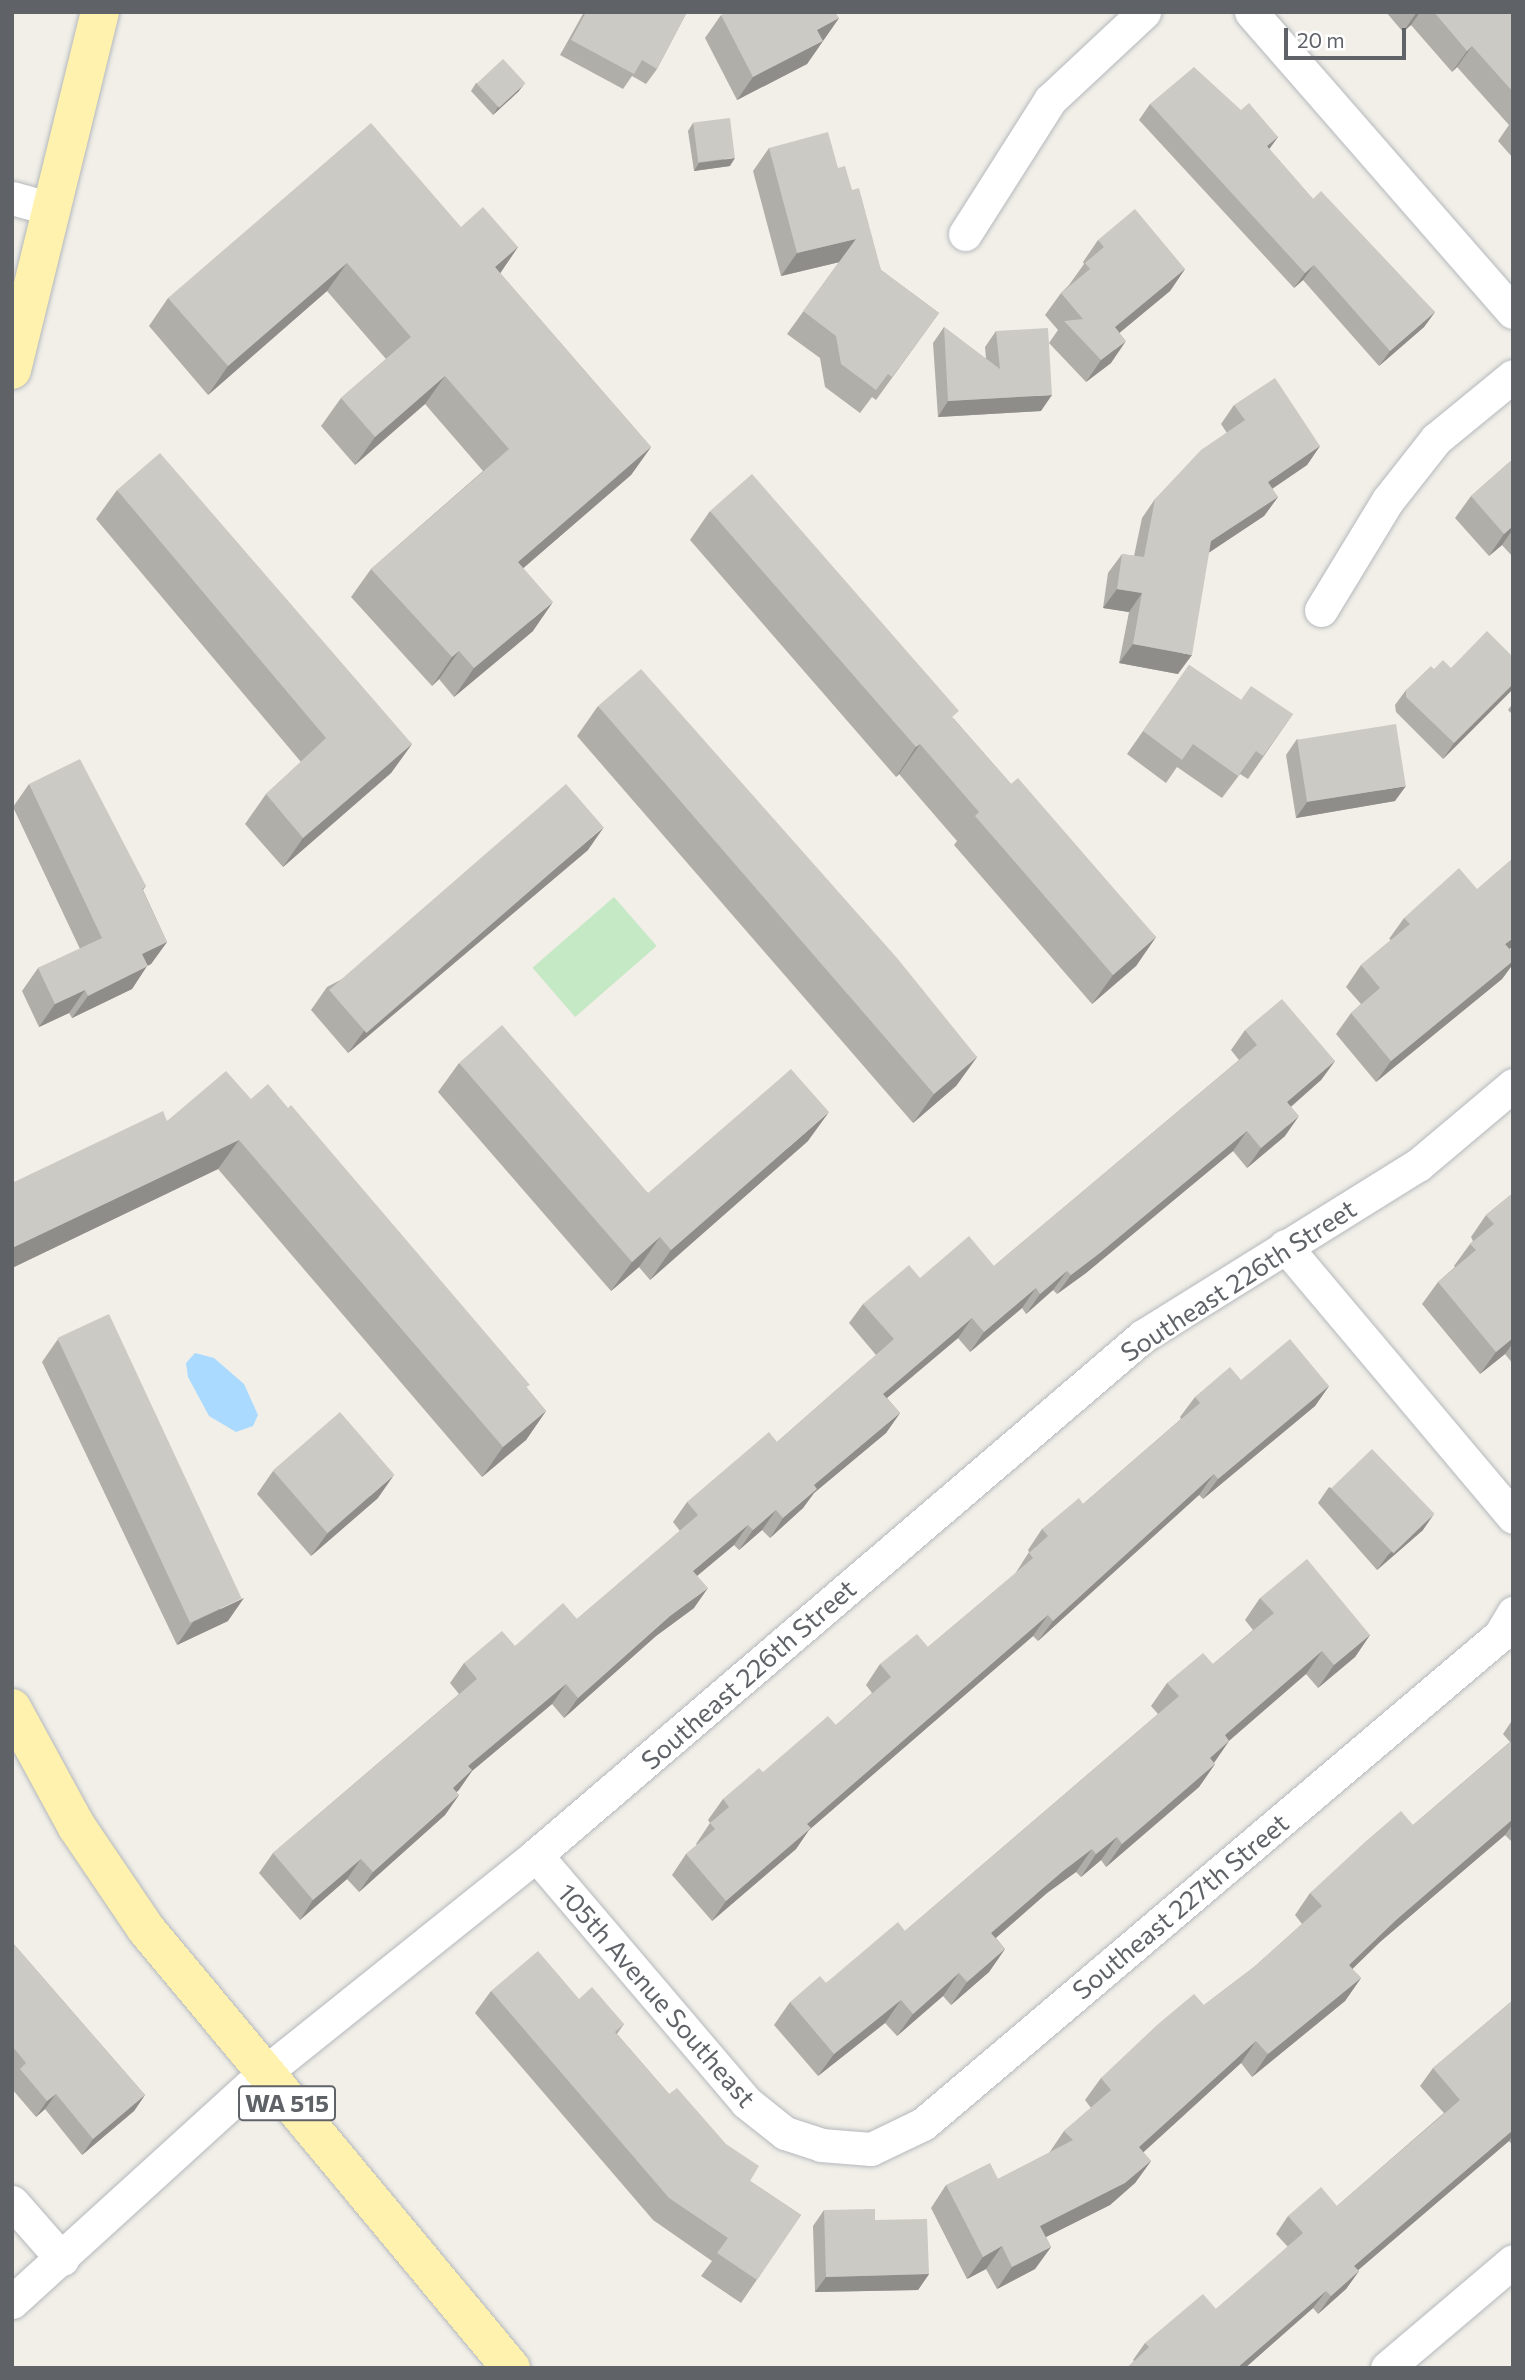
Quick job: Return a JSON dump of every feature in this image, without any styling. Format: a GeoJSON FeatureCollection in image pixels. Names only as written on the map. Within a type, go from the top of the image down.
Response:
{"type":"FeatureCollection","features":[{"type":"Feature","properties":{"kind":"main road"},"geometry":{"type":"LineString","coordinates":[[12,370],[100,12]]}},
{"type":"Feature","properties":{"kind":"main road","name":"WA 515"},"geometry":{"type":"LineString","coordinates":[[12,1708],[77,1827],[146,1929],[263,2074],[511,2368]]}},
{"type":"Feature","properties":{"kind":"street"},"geometry":{"type":"LineString","coordinates":[[965,234],[1050,100],[1144,12]]}},
{"type":"Feature","properties":{"kind":"street"},"geometry":{"type":"LineString","coordinates":[[1251,12],[1513,312]]}},
{"type":"Feature","properties":{"kind":"street"},"geometry":{"type":"LineString","coordinates":[[12,198],[52,209]]}},
{"type":"Feature","properties":{"kind":"street"},"geometry":{"type":"LineString","coordinates":[[1321,610],[1388,500],[1436,439],[1513,376]]}},
{"type":"Feature","properties":{"kind":"street","name":"Southeast 226th Street"},"geometry":{"type":"LineString","coordinates":[[12,2302],[263,2074],[536,1855],[1143,1336],[1418,1165],[1513,1085]]}},
{"type":"Feature","properties":{"kind":"street"},"geometry":{"type":"LineString","coordinates":[[1285,1246],[1513,1517]]}},
{"type":"Feature","properties":{"kind":"street","name":"Southeast 227th Street"},"geometry":{"type":"LineString","coordinates":[[821,2145],[871,2148],[923,2124],[1500,1635],[1513,1613]]}},
{"type":"Feature","properties":{"kind":"street","name":"105th Avenue Southeast"},"geometry":{"type":"LineString","coordinates":[[536,1855],[746,2102],[785,2133],[821,2145]]}},
{"type":"Feature","properties":{"kind":"street"},"geometry":{"type":"LineString","coordinates":[[12,2202],[62,2259]]}},
{"type":"Feature","properties":{"kind":"street"},"geometry":{"type":"LineString","coordinates":[[1387,2368],[1513,2261]]}},
{"type":"Feature","properties":{"kind":"green space"},"geometry":{"type":"Polygon","coordinates":[[[614,897],[657,946],[575,1017],[532,968],[614,897]]]}},
{"type":"Feature","properties":{"kind":"water"},"geometry":{"type":"Polygon","coordinates":[[[195,1353],[214,1358],[244,1384],[258,1415],[253,1426],[236,1432],[209,1416],[188,1377],[186,1363],[195,1353]]]}},
{"type":"Feature","properties":{"kind":"building"},"geometry":{"type":"Polygon","coordinates":[[[586,12],[687,12],[657,69],[642,60],[634,74],[571,40],[586,12]]]}},
{"type":"Feature","properties":{"kind":"building"},"geometry":{"type":"Polygon","coordinates":[[[727,12],[835,12],[839,18],[817,30],[823,41],[753,77],[721,15],[727,12]]]}},
{"type":"Feature","properties":{"kind":"building"},"geometry":{"type":"Polygon","coordinates":[[[1434,12],[1513,12],[1513,92],[1472,46],[1467,51],[1434,12]]]}},
{"type":"Feature","properties":{"kind":"building"},"geometry":{"type":"Polygon","coordinates":[[[503,59],[526,83],[499,108],[477,84],[503,59]]]}},
{"type":"Feature","properties":{"kind":"building"},"geometry":{"type":"Polygon","coordinates":[[[1194,67],[1241,110],[1249,103],[1278,137],[1267,146],[1313,199],[1321,191],[1435,312],[1390,351],[1314,265],[1305,273],[1150,104],[1194,67]]]}},
{"type":"Feature","properties":{"kind":"building"},"geometry":{"type":"Polygon","coordinates":[[[730,118],[735,158],[698,162],[693,123],[730,118]]]}},
{"type":"Feature","properties":{"kind":"building"},"geometry":{"type":"Polygon","coordinates":[[[371,123],[461,227],[483,207],[518,247],[495,267],[651,447],[518,562],[553,602],[474,668],[459,651],[452,657],[371,569],[509,449],[445,376],[375,437],[341,398],[411,337],[347,263],[228,366],[168,298],[371,123]]]}},
{"type":"Feature","properties":{"kind":"building"},"geometry":{"type":"Polygon","coordinates":[[[828,132],[838,168],[845,166],[852,190],[859,188],[881,270],[939,313],[892,377],[888,374],[876,390],[841,364],[836,336],[803,311],[856,239],[797,253],[769,148],[828,132]]]}},
{"type":"Feature","properties":{"kind":"building"},"geometry":{"type":"Polygon","coordinates":[[[1135,209],[1185,269],[1115,327],[1126,341],[1101,360],[1064,321],[1083,319],[1061,293],[1090,269],[1085,263],[1104,247],[1098,240],[1135,209]]]}},
{"type":"Feature","properties":{"kind":"building"},"geometry":{"type":"Polygon","coordinates":[[[944,327],[1000,369],[996,331],[1048,328],[1052,395],[948,401],[944,327]]]}},
{"type":"Feature","properties":{"kind":"building"},"geometry":{"type":"Polygon","coordinates":[[[1275,378],[1320,446],[1268,482],[1278,497],[1211,541],[1192,655],[1133,644],[1142,593],[1117,589],[1122,554],[1144,557],[1155,499],[1201,450],[1245,420],[1234,405],[1275,378]]]}},
{"type":"Feature","properties":{"kind":"building"},"geometry":{"type":"Polygon","coordinates":[[[160,453],[412,744],[303,838],[266,794],[326,738],[117,490],[160,453]]]}},
{"type":"Feature","properties":{"kind":"building"},"geometry":{"type":"Polygon","coordinates":[[[1513,459],[1513,526],[1504,534],[1471,496],[1513,459]]]}},
{"type":"Feature","properties":{"kind":"building"},"geometry":{"type":"Polygon","coordinates":[[[752,474],[959,711],[952,717],[1011,784],[1018,778],[1156,937],[1113,975],[975,816],[979,812],[920,744],[916,747],[710,511],[752,474]]]}},
{"type":"Feature","properties":{"kind":"building"},"geometry":{"type":"Polygon","coordinates":[[[1487,631],[1513,657],[1513,684],[1454,743],[1406,697],[1406,690],[1431,666],[1434,669],[1443,660],[1451,668],[1487,631]]]}},
{"type":"Feature","properties":{"kind":"building"},"geometry":{"type":"Polygon","coordinates":[[[1189,665],[1241,700],[1251,686],[1293,714],[1263,756],[1256,751],[1238,776],[1193,744],[1182,760],[1143,731],[1189,665]]]}},
{"type":"Feature","properties":{"kind":"building"},"geometry":{"type":"Polygon","coordinates":[[[641,669],[897,958],[977,1057],[934,1094],[598,706],[641,669]]]}},
{"type":"Feature","properties":{"kind":"building"},"geometry":{"type":"Polygon","coordinates":[[[1396,724],[1406,786],[1307,802],[1297,740],[1396,724]]]}},
{"type":"Feature","properties":{"kind":"building"},"geometry":{"type":"Polygon","coordinates":[[[80,759],[146,886],[142,889],[167,942],[142,954],[148,966],[88,996],[85,990],[55,1004],[38,968],[102,938],[29,784],[80,759]]]}},
{"type":"Feature","properties":{"kind":"building"},"geometry":{"type":"Polygon","coordinates":[[[566,784],[603,827],[366,1033],[329,990],[566,784]]]}},
{"type":"Feature","properties":{"kind":"building"},"geometry":{"type":"Polygon","coordinates":[[[1513,858],[1513,938],[1505,944],[1513,953],[1513,961],[1391,1061],[1351,1013],[1380,988],[1361,965],[1410,924],[1404,918],[1459,868],[1477,889],[1513,858]]]}},
{"type":"Feature","properties":{"kind":"building"},"geometry":{"type":"Polygon","coordinates":[[[1282,999],[1335,1061],[1287,1102],[1299,1116],[1261,1148],[1247,1131],[1100,1253],[1071,1275],[1067,1271],[1040,1294],[1036,1288],[984,1332],[972,1318],[883,1394],[900,1413],[814,1485],[817,1489],[783,1518],[776,1510],[753,1530],[748,1525],[693,1571],[708,1588],[670,1616],[578,1698],[566,1684],[468,1766],[472,1770],[453,1788],[459,1795],[373,1872],[361,1859],[313,1900],[273,1853],[477,1679],[464,1663],[502,1631],[515,1646],[563,1603],[577,1619],[698,1515],[687,1502],[769,1432],[777,1442],[894,1339],[863,1304],[909,1265],[920,1278],[969,1236],[994,1266],[1257,1045],[1245,1030],[1282,999]]]}},
{"type":"Feature","properties":{"kind":"building"},"geometry":{"type":"Polygon","coordinates":[[[502,1025],[648,1193],[791,1069],[829,1112],[671,1250],[660,1237],[632,1262],[459,1063],[502,1025]]]}},
{"type":"Feature","properties":{"kind":"building"},"geometry":{"type":"Polygon","coordinates":[[[226,1071],[251,1099],[268,1084],[288,1108],[291,1105],[530,1385],[526,1387],[546,1411],[503,1447],[239,1140],[12,1248],[12,1183],[163,1111],[167,1121],[226,1071]]]}},
{"type":"Feature","properties":{"kind":"building"},"geometry":{"type":"Polygon","coordinates":[[[1513,1193],[1513,1338],[1496,1352],[1438,1282],[1476,1250],[1470,1244],[1494,1224],[1486,1215],[1513,1193]]]}},
{"type":"Feature","properties":{"kind":"building"},"geometry":{"type":"Polygon","coordinates":[[[109,1314],[242,1599],[190,1623],[57,1338],[109,1314]]]}},
{"type":"Feature","properties":{"kind":"building"},"geometry":{"type":"Polygon","coordinates":[[[1290,1339],[1329,1386],[1218,1479],[1214,1474],[1053,1621],[1048,1615],[807,1824],[811,1828],[726,1901],[686,1854],[715,1829],[710,1823],[729,1807],[723,1799],[759,1768],[763,1772],[828,1716],[836,1725],[891,1677],[880,1664],[917,1634],[928,1647],[1033,1558],[1029,1553],[1048,1536],[1042,1529],[1079,1498],[1083,1504],[1200,1403],[1195,1397],[1230,1367],[1241,1380],[1290,1339]]]}},
{"type":"Feature","properties":{"kind":"building"},"geometry":{"type":"Polygon","coordinates":[[[340,1412],[394,1475],[327,1533],[273,1470],[340,1412]]]}},
{"type":"Feature","properties":{"kind":"building"},"geometry":{"type":"Polygon","coordinates":[[[1372,1449],[1435,1514],[1394,1553],[1331,1489],[1372,1449]]]}},
{"type":"Feature","properties":{"kind":"building"},"geometry":{"type":"Polygon","coordinates":[[[1307,1559],[1370,1635],[1334,1665],[1322,1651],[1225,1735],[1229,1741],[1210,1758],[1215,1764],[1122,1844],[1117,1837],[1096,1854],[1092,1849],[1063,1871],[991,1933],[1005,1949],[967,1982],[959,1973],[913,2014],[901,2000],[834,2054],[790,2002],[820,1976],[826,1983],[898,1922],[905,1931],[1179,1696],[1167,1683],[1203,1653],[1213,1664],[1274,1613],[1260,1598],[1307,1559]]]}},
{"type":"Feature","properties":{"kind":"building"},"geometry":{"type":"Polygon","coordinates":[[[1513,1740],[1513,1819],[1396,1920],[1349,1965],[1361,1978],[1268,2054],[1256,2041],[1139,2147],[1151,2161],[1125,2183],[1040,2226],[1051,2247],[1012,2267],[1002,2246],[983,2257],[946,2185],[990,2163],[998,2179],[1073,2140],[1064,2131],[1111,2090],[1101,2078],[1157,2025],[1194,1994],[1204,2005],[1254,1967],[1322,1906],[1310,1893],[1365,1842],[1401,1811],[1413,1825],[1513,1740]]]}},
{"type":"Feature","properties":{"kind":"building"},"geometry":{"type":"Polygon","coordinates":[[[12,1942],[145,2095],[93,2139],[56,2094],[47,2101],[20,2069],[26,2063],[12,2046],[12,1942]]]}},
{"type":"Feature","properties":{"kind":"building"},"geometry":{"type":"Polygon","coordinates":[[[538,1951],[579,1999],[592,1987],[624,2024],[615,2032],[669,2094],[677,2088],[726,2144],[759,2166],[750,2181],[801,2215],[757,2280],[717,2253],[728,2238],[669,2198],[491,1991],[538,1951]]]}},
{"type":"Feature","properties":{"kind":"building"},"geometry":{"type":"Polygon","coordinates":[[[1513,2000],[1513,2130],[1354,2266],[1359,2271],[1331,2296],[1326,2291],[1237,2368],[1127,2368],[1149,2347],[1145,2343],[1203,2294],[1216,2309],[1303,2233],[1288,2216],[1321,2187],[1337,2206],[1460,2100],[1433,2068],[1513,2000]]]}},
{"type":"Feature","properties":{"kind":"building"},"geometry":{"type":"Polygon","coordinates":[[[875,2209],[875,2220],[927,2219],[929,2274],[826,2277],[824,2210],[875,2209]]]}}]}
